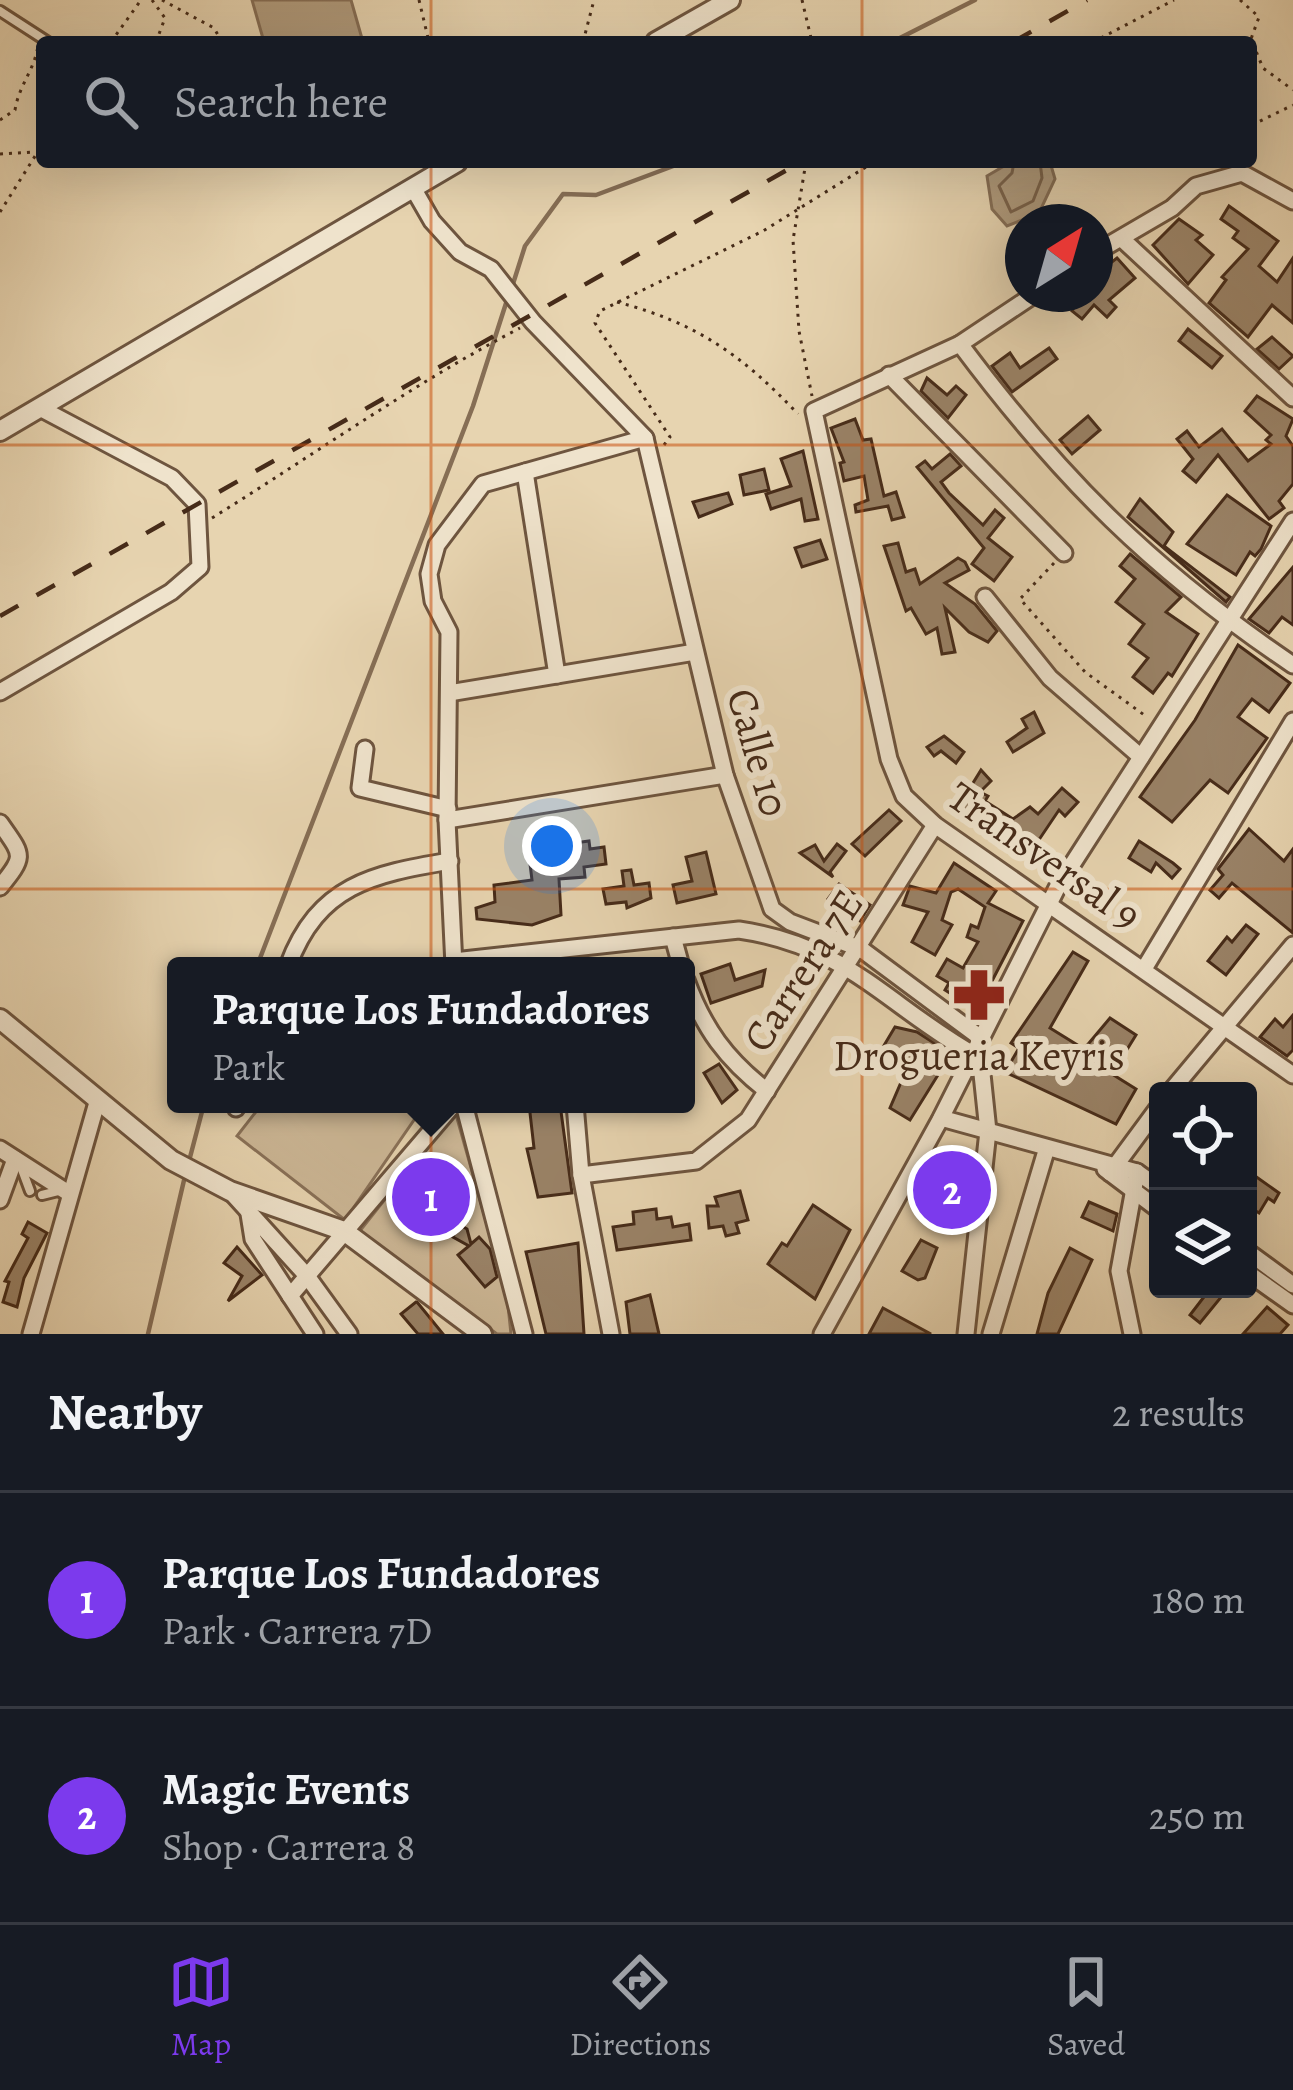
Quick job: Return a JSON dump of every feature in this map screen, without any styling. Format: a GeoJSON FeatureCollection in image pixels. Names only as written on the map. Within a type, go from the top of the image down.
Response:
{"type":"FeatureCollection","features":[{"type":"Feature","properties":{"kind":"street"},"geometry":{"type":"LineString","coordinates":[[667,36],[730,0]]}},
{"type":"Feature","properties":{"kind":"street"},"geometry":{"type":"LineString","coordinates":[[1,429],[447,168]]}},
{"type":"Feature","properties":{"kind":"street"},"geometry":{"type":"LineString","coordinates":[[1113,244],[1196,186],[1242,173],[1293,201]]}},
{"type":"Feature","properties":{"kind":"street","name":"Calle 10"},"geometry":{"type":"LineString","coordinates":[[413,188],[460,253],[491,269],[533,322],[645,439],[725,775],[772,909],[790,922],[861,949],[978,1036]]}},
{"type":"Feature","properties":{"kind":"street"},"geometry":{"type":"LineString","coordinates":[[1122,239],[1293,398]]}},
{"type":"Feature","properties":{"kind":"street"},"geometry":{"type":"LineString","coordinates":[[811,408],[960,344],[1008,312]]}},
{"type":"Feature","properties":{"kind":"street"},"geometry":{"type":"LineString","coordinates":[[960,344],[1091,506],[1228,622],[1293,665]]}},
{"type":"Feature","properties":{"kind":"street"},"geometry":{"type":"LineString","coordinates":[[889,375],[1064,553]]}},
{"type":"Feature","properties":{"kind":"street"},"geometry":{"type":"LineString","coordinates":[[0,692],[171,592],[200,567],[197,504],[172,478],[40,408]]}},
{"type":"Feature","properties":{"kind":"street","name":"Transversal 9"},"geometry":{"type":"LineString","coordinates":[[811,408],[890,759],[904,796],[935,825],[1054,895],[1144,970],[1293,1075]]}},
{"type":"Feature","properties":{"kind":"street"},"geometry":{"type":"LineString","coordinates":[[454,957],[447,815],[449,632],[433,601],[429,574],[437,545],[483,484],[645,439]]}},
{"type":"Feature","properties":{"kind":"street"},"geometry":{"type":"LineString","coordinates":[[525,472],[557,675]]}},
{"type":"Feature","properties":{"kind":"street"},"geometry":{"type":"LineString","coordinates":[[966,1334],[988,1131],[978,1036],[1054,895],[1293,520]]}},
{"type":"Feature","properties":{"kind":"street"},"geometry":{"type":"LineString","coordinates":[[985,597],[1050,678],[1141,757]]}},
{"type":"Feature","properties":{"kind":"street"},"geometry":{"type":"LineString","coordinates":[[449,693],[694,652]]}},
{"type":"Feature","properties":{"kind":"street"},"geometry":{"type":"LineString","coordinates":[[1144,970],[1293,721]]}},
{"type":"Feature","properties":{"kind":"street"},"geometry":{"type":"LineString","coordinates":[[365,748],[360,788],[447,815],[725,775]]}},
{"type":"Feature","properties":{"kind":"street"},"geometry":{"type":"LineString","coordinates":[[0,823],[20,852],[20,861],[0,887]]}},
{"type":"Feature","properties":{"kind":"street","name":"Carrera 7E"},"geometry":{"type":"LineString","coordinates":[[581,1175],[696,1161],[748,1120],[861,949],[935,825]]}},
{"type":"Feature","properties":{"kind":"street"},"geometry":{"type":"LineString","coordinates":[[292,957],[298,940],[331,896],[405,868],[450,861]]}},
{"type":"Feature","properties":{"kind":"street"},"geometry":{"type":"LineString","coordinates":[[562,957],[739,930],[766,934],[850,965],[977,1056]]}},
{"type":"Feature","properties":{"kind":"street"},"geometry":{"type":"LineString","coordinates":[[673,938],[678,957]]}},
{"type":"Feature","properties":{"kind":"street"},"geometry":{"type":"LineString","coordinates":[[1178,1082],[1293,944]]}},
{"type":"Feature","properties":{"kind":"street"},"geometry":{"type":"LineString","coordinates":[[695,1004],[728,1059],[766,1091]]}},
{"type":"Feature","properties":{"kind":"street"},"geometry":{"type":"LineString","coordinates":[[0,1019],[171,1160],[230,1191],[344,1231],[482,1334]]}},
{"type":"Feature","properties":{"kind":"street"},"geometry":{"type":"LineString","coordinates":[[822,1334],[977,1056]]}},
{"type":"Feature","properties":{"kind":"street"},"geometry":{"type":"LineString","coordinates":[[31,1334],[66,1192],[98,1099]]}},
{"type":"Feature","properties":{"kind":"street"},"geometry":{"type":"LineString","coordinates":[[290,1296],[446,1113]]}},
{"type":"Feature","properties":{"kind":"street"},"geometry":{"type":"LineString","coordinates":[[466,1113],[524,1334]]}},
{"type":"Feature","properties":{"kind":"street"},"geometry":{"type":"LineString","coordinates":[[575,1113],[581,1175],[611,1334]]}},
{"type":"Feature","properties":{"kind":"street"},"geometry":{"type":"LineString","coordinates":[[941,1118],[1046,1151],[1137,1172],[1149,1181]]}},
{"type":"Feature","properties":{"kind":"street"},"geometry":{"type":"LineString","coordinates":[[1108,1168],[1149,1119]]}},
{"type":"Feature","properties":{"kind":"street"},"geometry":{"type":"LineString","coordinates":[[0,1148],[66,1192]]}},
{"type":"Feature","properties":{"kind":"street"},"geometry":{"type":"LineString","coordinates":[[991,1334],[1046,1151]]}},
{"type":"Feature","properties":{"kind":"street"},"geometry":{"type":"LineString","coordinates":[[0,1200],[17,1161]]}},
{"type":"Feature","properties":{"kind":"street"},"geometry":{"type":"LineString","coordinates":[[1108,1168],[1149,1202]]}},
{"type":"Feature","properties":{"kind":"street"},"geometry":{"type":"LineString","coordinates":[[1137,1172],[1119,1271],[1131,1328],[1149,1334]]}},
{"type":"Feature","properties":{"kind":"street"},"geometry":{"type":"LineString","coordinates":[[230,1191],[308,1276],[349,1334]]}},
{"type":"Feature","properties":{"kind":"street"},"geometry":{"type":"LineString","coordinates":[[249,1214],[253,1239],[315,1334]]}},
{"type":"Feature","properties":{"kind":"street"},"geometry":{"type":"LineString","coordinates":[[1257,1259],[1293,1286]]}},
{"type":"Feature","properties":{"kind":"street"},"geometry":{"type":"LineString","coordinates":[[1257,1279],[1293,1305]]}},
{"type":"Feature","properties":{"kind":"lane"},"geometry":{"type":"LineString","coordinates":[[0,11],[38,36]]}},
{"type":"Feature","properties":{"kind":"lane"},"geometry":{"type":"LineString","coordinates":[[17,1161],[30,1191]]}},
{"type":"Feature","properties":{"kind":"lane"},"geometry":{"type":"LineString","coordinates":[[42,1195],[66,1192]]}},
{"type":"Feature","properties":{"kind":"path"},"geometry":{"type":"LineString","coordinates":[[115,36],[141,0]]}},
{"type":"Feature","properties":{"kind":"path"},"geometry":{"type":"LineString","coordinates":[[152,0],[165,18],[158,36]]}},
{"type":"Feature","properties":{"kind":"path"},"geometry":{"type":"LineString","coordinates":[[162,0],[214,28],[219,36]]}},
{"type":"Feature","properties":{"kind":"path"},"geometry":{"type":"LineString","coordinates":[[419,0],[428,36]]}},
{"type":"Feature","properties":{"kind":"path"},"geometry":{"type":"LineString","coordinates":[[585,36],[594,0]]}},
{"type":"Feature","properties":{"kind":"path"},"geometry":{"type":"LineString","coordinates":[[802,0],[811,36]]}},
{"type":"Feature","properties":{"kind":"path"},"geometry":{"type":"LineString","coordinates":[[1105,36],[1174,0]]}},
{"type":"Feature","properties":{"kind":"path"},"geometry":{"type":"LineString","coordinates":[[1240,0],[1259,17],[1252,36]]}},
{"type":"Feature","properties":{"kind":"path"},"geometry":{"type":"LineString","coordinates":[[1257,54],[1263,68],[1293,91]]}},
{"type":"Feature","properties":{"kind":"path"},"geometry":{"type":"LineString","coordinates":[[0,120],[15,110],[18,88],[36,63]]}},
{"type":"Feature","properties":{"kind":"path"},"geometry":{"type":"LineString","coordinates":[[1257,122],[1293,105]]}},
{"type":"Feature","properties":{"kind":"path"},"geometry":{"type":"LineString","coordinates":[[0,154],[36,152]]}},
{"type":"Feature","properties":{"kind":"path"},"geometry":{"type":"LineString","coordinates":[[0,212],[36,155]]}},
{"type":"Feature","properties":{"kind":"path"},"geometry":{"type":"LineString","coordinates":[[805,168],[793,240],[799,331],[811,378],[811,408]]}},
{"type":"Feature","properties":{"kind":"path"},"geometry":{"type":"LineString","coordinates":[[652,460],[670,437],[595,323],[600,311],[763,231],[864,168]]}},
{"type":"Feature","properties":{"kind":"path"},"geometry":{"type":"LineString","coordinates":[[615,302],[673,317],[740,356],[820,443]]}},
{"type":"Feature","properties":{"kind":"path"},"geometry":{"type":"LineString","coordinates":[[199,526],[407,397],[451,363],[533,322]]}},
{"type":"Feature","properties":{"kind":"path"},"geometry":{"type":"LineString","coordinates":[[1064,553],[1020,599],[1085,672],[1160,727]]}},
{"type":"Feature","properties":{"kind":"shaded area"},"geometry":{"type":"Polygon","coordinates":[[[255,1113],[419,1113],[345,1220],[237,1136],[255,1113]]]}},
{"type":"Feature","properties":{"kind":"shaded area"},"geometry":{"type":"Polygon","coordinates":[[[456,1113],[507,1296],[511,1334],[497,1334],[359,1232],[456,1113]]]}},
{"type":"Feature","properties":{"kind":"water"},"geometry":{"type":"Polygon","coordinates":[[[252,0],[351,0],[361,36],[262,36],[252,0]]]}},
{"type":"Feature","properties":{"kind":"water"},"geometry":{"type":"Polygon","coordinates":[[[1001,168],[1052,168],[1055,179],[1043,204],[1005,204],[1005,224],[992,209],[987,176],[1001,168]]]}},
{"type":"Feature","properties":{"kind":"building"},"geometry":{"type":"Polygon","coordinates":[[[1229,206],[1278,241],[1259,266],[1277,282],[1293,258],[1293,323],[1272,305],[1248,337],[1209,303],[1226,280],[1222,277],[1248,249],[1233,238],[1238,231],[1221,219],[1229,206]]]}},
{"type":"Feature","properties":{"kind":"building"},"geometry":{"type":"Polygon","coordinates":[[[1179,219],[1202,235],[1196,240],[1213,255],[1188,284],[1153,245],[1179,219]]]}},
{"type":"Feature","properties":{"kind":"building"},"geometry":{"type":"Polygon","coordinates":[[[1117,258],[1135,278],[1113,297],[1113,261],[1117,258]]]}},
{"type":"Feature","properties":{"kind":"building"},"geometry":{"type":"Polygon","coordinates":[[[1188,329],[1222,356],[1212,368],[1179,341],[1188,329]]]}},
{"type":"Feature","properties":{"kind":"building"},"geometry":{"type":"Polygon","coordinates":[[[1272,337],[1293,356],[1279,369],[1257,349],[1272,337]]]}},
{"type":"Feature","properties":{"kind":"building"},"geometry":{"type":"Polygon","coordinates":[[[1049,348],[1057,359],[1012,392],[992,366],[1010,353],[1020,368],[1049,348]]]}},
{"type":"Feature","properties":{"kind":"building"},"geometry":{"type":"Polygon","coordinates":[[[927,378],[947,395],[956,386],[966,395],[948,418],[921,391],[927,378]]]}},
{"type":"Feature","properties":{"kind":"building"},"geometry":{"type":"Polygon","coordinates":[[[1257,396],[1293,419],[1286,436],[1293,446],[1293,484],[1279,501],[1284,508],[1269,519],[1218,455],[1196,482],[1183,471],[1193,459],[1177,439],[1187,431],[1199,447],[1222,429],[1248,461],[1271,444],[1266,440],[1271,435],[1245,411],[1257,396]]]}},
{"type":"Feature","properties":{"kind":"building"},"geometry":{"type":"Polygon","coordinates":[[[1088,416],[1100,430],[1072,454],[1060,440],[1088,416]]]}},
{"type":"Feature","properties":{"kind":"building"},"geometry":{"type":"Polygon","coordinates":[[[855,419],[863,440],[871,439],[884,496],[896,492],[904,517],[892,520],[888,506],[856,512],[855,505],[868,500],[864,476],[844,481],[840,463],[844,462],[831,428],[855,419]]]}},
{"type":"Feature","properties":{"kind":"building"},"geometry":{"type":"Polygon","coordinates":[[[803,451],[818,519],[805,521],[801,499],[771,509],[766,494],[791,486],[781,459],[803,451]]]}},
{"type":"Feature","properties":{"kind":"building"},"geometry":{"type":"Polygon","coordinates":[[[950,454],[961,466],[941,482],[949,493],[983,525],[995,510],[1004,518],[988,538],[1012,557],[994,581],[972,564],[984,548],[917,467],[925,461],[932,469],[950,454]]]}},
{"type":"Feature","properties":{"kind":"building"},"geometry":{"type":"Polygon","coordinates":[[[764,469],[769,490],[744,495],[740,475],[764,469]]]}},
{"type":"Feature","properties":{"kind":"building"},"geometry":{"type":"Polygon","coordinates":[[[728,493],[732,504],[699,517],[693,502],[728,493]]]}},
{"type":"Feature","properties":{"kind":"building"},"geometry":{"type":"Polygon","coordinates":[[[1227,495],[1271,526],[1261,549],[1255,556],[1250,552],[1236,575],[1187,544],[1227,495]]]}},
{"type":"Feature","properties":{"kind":"building"},"geometry":{"type":"Polygon","coordinates":[[[1140,499],[1173,532],[1164,546],[1230,597],[1226,602],[1128,517],[1140,499]]]}},
{"type":"Feature","properties":{"kind":"building"},"geometry":{"type":"Polygon","coordinates":[[[820,540],[827,559],[802,567],[795,548],[820,540]]]}},
{"type":"Feature","properties":{"kind":"building"},"geometry":{"type":"Polygon","coordinates":[[[898,543],[906,572],[915,569],[920,584],[958,558],[965,562],[969,570],[945,583],[975,604],[997,631],[988,642],[969,632],[945,608],[955,652],[942,654],[937,628],[926,634],[911,608],[906,611],[884,546],[898,543]]]}},
{"type":"Feature","properties":{"kind":"building"},"geometry":{"type":"Polygon","coordinates":[[[1130,554],[1181,597],[1166,612],[1198,634],[1172,676],[1168,673],[1153,693],[1133,677],[1148,658],[1129,644],[1144,624],[1116,602],[1135,579],[1120,566],[1130,554]]]}},
{"type":"Feature","properties":{"kind":"building"},"geometry":{"type":"Polygon","coordinates":[[[1293,567],[1293,625],[1282,617],[1269,633],[1249,619],[1293,567]]]}},
{"type":"Feature","properties":{"kind":"building"},"geometry":{"type":"Polygon","coordinates":[[[1238,645],[1290,683],[1269,712],[1252,699],[1238,717],[1267,738],[1228,793],[1210,780],[1172,822],[1140,797],[1195,720],[1238,645]]]}},
{"type":"Feature","properties":{"kind":"building"},"geometry":{"type":"Polygon","coordinates":[[[1034,712],[1044,733],[1013,752],[1007,742],[1027,728],[1022,719],[1034,712]]]}},
{"type":"Feature","properties":{"kind":"building"},"geometry":{"type":"Polygon","coordinates":[[[944,736],[964,752],[956,763],[941,751],[934,756],[927,747],[944,736]]]}},
{"type":"Feature","properties":{"kind":"building"},"geometry":{"type":"Polygon","coordinates":[[[981,770],[991,781],[980,792],[988,796],[985,801],[1013,819],[1030,807],[1038,814],[1062,788],[1078,802],[1065,816],[1059,810],[1026,859],[1003,844],[1007,837],[957,809],[981,770]]]}},
{"type":"Feature","properties":{"kind":"building"},"geometry":{"type":"Polygon","coordinates":[[[889,810],[901,821],[865,856],[852,844],[889,810]]]}},
{"type":"Feature","properties":{"kind":"building"},"geometry":{"type":"Polygon","coordinates":[[[1249,829],[1284,861],[1293,849],[1293,933],[1232,883],[1219,898],[1210,890],[1223,875],[1218,869],[1249,829]]]}},
{"type":"Feature","properties":{"kind":"building"},"geometry":{"type":"Polygon","coordinates":[[[589,841],[590,849],[604,847],[606,864],[584,867],[585,877],[559,879],[561,915],[532,925],[477,919],[476,908],[495,902],[494,885],[532,880],[530,864],[576,859],[574,843],[589,841]]]}},
{"type":"Feature","properties":{"kind":"building"},"geometry":{"type":"Polygon","coordinates":[[[1139,841],[1180,869],[1172,878],[1156,863],[1151,872],[1129,858],[1139,841]]]}},
{"type":"Feature","properties":{"kind":"building"},"geometry":{"type":"Polygon","coordinates":[[[837,844],[846,851],[830,872],[833,877],[800,853],[815,845],[824,861],[837,844]]]}},
{"type":"Feature","properties":{"kind":"building"},"geometry":{"type":"Polygon","coordinates":[[[706,852],[716,894],[677,903],[673,885],[692,881],[686,857],[706,852]]]}},
{"type":"Feature","properties":{"kind":"building"},"geometry":{"type":"Polygon","coordinates":[[[954,863],[996,891],[988,903],[1023,921],[977,1010],[945,990],[949,983],[937,976],[947,959],[963,968],[978,942],[967,937],[971,925],[978,928],[985,907],[958,889],[951,892],[942,920],[952,925],[935,955],[912,942],[928,912],[903,905],[910,886],[936,893],[954,863]]]}},
{"type":"Feature","properties":{"kind":"building"},"geometry":{"type":"Polygon","coordinates":[[[631,870],[634,885],[649,883],[651,898],[627,908],[626,902],[606,904],[603,889],[624,886],[622,871],[631,870]]]}},
{"type":"Feature","properties":{"kind":"building"},"geometry":{"type":"Polygon","coordinates":[[[839,884],[870,905],[860,921],[828,899],[839,884]]]}},
{"type":"Feature","properties":{"kind":"building"},"geometry":{"type":"Polygon","coordinates":[[[1246,925],[1258,934],[1226,975],[1208,961],[1227,937],[1232,942],[1246,925]]]}},
{"type":"Feature","properties":{"kind":"building"},"geometry":{"type":"Polygon","coordinates":[[[1073,952],[1088,961],[1050,1028],[1084,1049],[1110,1018],[1136,1035],[1112,1074],[1136,1089],[1116,1124],[1005,1072],[1019,1048],[1011,1043],[1073,952]]]}},
{"type":"Feature","properties":{"kind":"building"},"geometry":{"type":"Polygon","coordinates":[[[730,964],[735,980],[765,970],[762,986],[711,1003],[701,974],[730,964]]]}},
{"type":"Feature","properties":{"kind":"building"},"geometry":{"type":"Polygon","coordinates":[[[1293,1015],[1293,1050],[1287,1056],[1260,1037],[1275,1019],[1283,1027],[1293,1015]]]}},
{"type":"Feature","properties":{"kind":"building"},"geometry":{"type":"Polygon","coordinates":[[[895,1027],[917,1032],[951,1054],[910,1120],[890,1108],[908,1066],[883,1047],[895,1027]]]}},
{"type":"Feature","properties":{"kind":"building"},"geometry":{"type":"Polygon","coordinates":[[[719,1064],[737,1090],[722,1103],[704,1073],[719,1064]]]}},
{"type":"Feature","properties":{"kind":"building"},"geometry":{"type":"Polygon","coordinates":[[[530,1113],[561,1113],[572,1193],[538,1197],[527,1149],[534,1148],[530,1113]]]}},
{"type":"Feature","properties":{"kind":"building"},"geometry":{"type":"Polygon","coordinates":[[[1257,1177],[1279,1193],[1274,1202],[1268,1198],[1259,1213],[1257,1177]]]}},
{"type":"Feature","properties":{"kind":"building"},"geometry":{"type":"Polygon","coordinates":[[[740,1191],[748,1220],[736,1223],[739,1233],[726,1236],[723,1226],[709,1228],[707,1206],[718,1206],[715,1197],[740,1191]]]}},
{"type":"Feature","properties":{"kind":"building"},"geometry":{"type":"Polygon","coordinates":[[[1089,1202],[1117,1214],[1113,1231],[1082,1217],[1089,1202]]]}},
{"type":"Feature","properties":{"kind":"building"},"geometry":{"type":"Polygon","coordinates":[[[813,1205],[850,1230],[815,1299],[768,1264],[782,1243],[787,1246],[813,1205]]]}},
{"type":"Feature","properties":{"kind":"building"},"geometry":{"type":"Polygon","coordinates":[[[656,1209],[657,1219],[671,1217],[673,1227],[689,1224],[691,1240],[617,1250],[613,1227],[634,1224],[633,1212],[656,1209]]]}},
{"type":"Feature","properties":{"kind":"building"},"geometry":{"type":"Polygon","coordinates":[[[28,1222],[47,1233],[24,1278],[17,1307],[3,1302],[9,1282],[5,1281],[28,1238],[22,1234],[28,1222]]]}},
{"type":"Feature","properties":{"kind":"building"},"geometry":{"type":"Polygon","coordinates":[[[458,1224],[467,1229],[471,1244],[479,1237],[490,1249],[497,1277],[485,1287],[458,1255],[469,1246],[453,1237],[458,1224]]]}},
{"type":"Feature","properties":{"kind":"building"},"geometry":{"type":"Polygon","coordinates":[[[921,1240],[937,1248],[925,1278],[918,1280],[902,1271],[921,1240]]]}},
{"type":"Feature","properties":{"kind":"building"},"geometry":{"type":"Polygon","coordinates":[[[578,1243],[584,1334],[546,1334],[526,1252],[578,1243]]]}},
{"type":"Feature","properties":{"kind":"building"},"geometry":{"type":"Polygon","coordinates":[[[237,1247],[262,1275],[228,1301],[242,1276],[224,1263],[237,1247]]]}},
{"type":"Feature","properties":{"kind":"building"},"geometry":{"type":"Polygon","coordinates":[[[1070,1248],[1092,1260],[1058,1334],[1037,1334],[1048,1293],[1070,1248]]]}},
{"type":"Feature","properties":{"kind":"building"},"geometry":{"type":"Polygon","coordinates":[[[650,1295],[659,1334],[630,1334],[626,1302],[650,1295]]]}},
{"type":"Feature","properties":{"kind":"building"},"geometry":{"type":"Polygon","coordinates":[[[1203,1298],[1220,1298],[1200,1323],[1190,1315],[1203,1298]]]}},
{"type":"Feature","properties":{"kind":"building"},"geometry":{"type":"Polygon","coordinates":[[[416,1302],[443,1334],[418,1334],[401,1314],[416,1302]]]}},
{"type":"Feature","properties":{"kind":"building"},"geometry":{"type":"Polygon","coordinates":[[[1267,1307],[1288,1325],[1280,1334],[1243,1334],[1267,1307]]]}},
{"type":"Feature","properties":{"kind":"building"},"geometry":{"type":"Polygon","coordinates":[[[883,1308],[931,1334],[869,1334],[883,1308]]]}},
{"type":"Feature","properties":{"kind":"waterway"},"geometry":{"type":"LineString","coordinates":[[904,36],[975,0]]}},
{"type":"Feature","properties":{"kind":"waterway"},"geometry":{"type":"LineString","coordinates":[[512,287],[525,246],[563,194],[596,195],[668,168]]}},
{"type":"Feature","properties":{"kind":"waterway"},"geometry":{"type":"LineString","coordinates":[[260,957],[473,406],[508,297]]}},
{"type":"Feature","properties":{"kind":"waterway"},"geometry":{"type":"LineString","coordinates":[[188,1165],[202,1113]]}},
{"type":"Feature","properties":{"kind":"waterway"},"geometry":{"type":"LineString","coordinates":[[148,1334],[185,1176]]}},
{"type":"Feature","properties":{"kind":"railway"},"geometry":{"type":"LineString","coordinates":[[1024,36],[1087,0]]}},
{"type":"Feature","properties":{"kind":"railway"},"geometry":{"type":"LineString","coordinates":[[0,616],[790,168]]}},
{"type":"Feature","properties":{"kind":"place","name":"Drogueria Keyris"},"geometry":{"type":"Point","coordinates":[979,995]}},
{"type":"Feature","properties":{"kind":"place","name":"Magic Events"},"geometry":{"type":"Point","coordinates":[952,1190]}},
{"type":"Feature","properties":{"kind":"place","name":"Parque Los Fundadores"},"geometry":{"type":"Point","coordinates":[431,1197]}}]}
